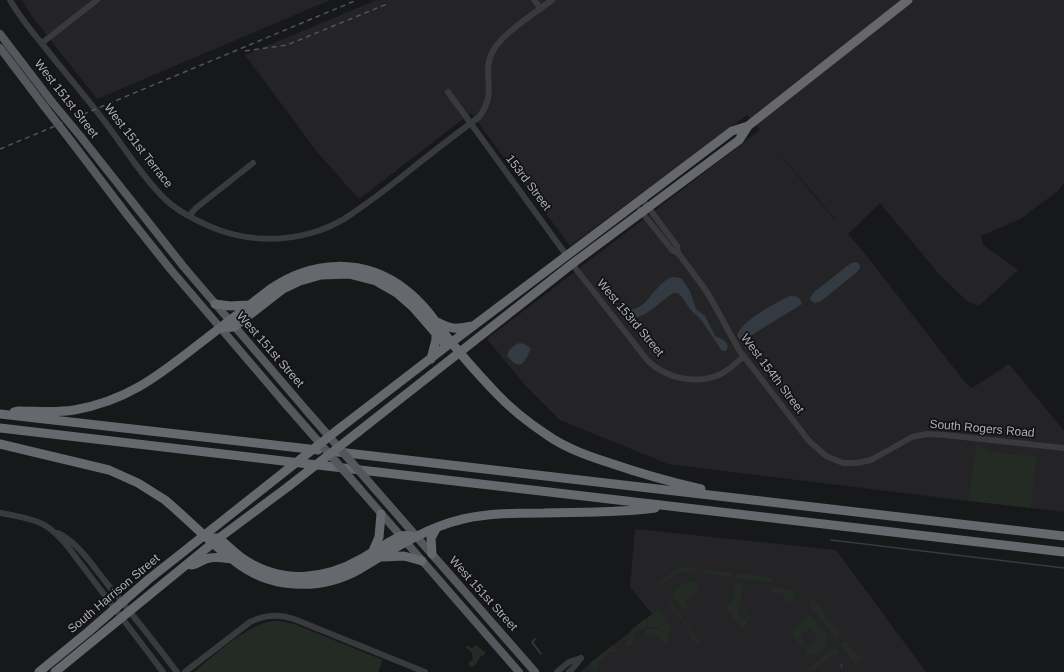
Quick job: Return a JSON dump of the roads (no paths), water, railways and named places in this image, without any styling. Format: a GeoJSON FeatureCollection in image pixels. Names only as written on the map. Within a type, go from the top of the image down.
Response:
{"type":"FeatureCollection","features":[{"type":"Feature","properties":{"kind":"highway"},"geometry":{"type":"LineString","coordinates":[[748,126],[908,0]]}},
{"type":"Feature","properties":{"kind":"highway","name":"South Harrison Street"},"geometry":{"type":"LineString","coordinates":[[39,672],[204,535],[340,428],[474,325],[732,132],[748,126]]}},
{"type":"Feature","properties":{"kind":"highway","name":"South Harrison Street"},"geometry":{"type":"LineString","coordinates":[[55,672],[217,541],[572,264],[739,140],[748,126]]}},
{"type":"Feature","properties":{"kind":"highway"},"geometry":{"type":"LineString","coordinates":[[231,324],[249,305],[278,283],[294,275],[319,268],[344,266],[370,271],[393,281],[413,296],[436,321],[450,344]]}},
{"type":"Feature","properties":{"kind":"highway"},"geometry":{"type":"LineString","coordinates":[[2,414],[19,410],[73,410],[97,405],[119,397],[150,381],[220,328],[231,324],[291,285],[316,276],[338,274],[358,276],[387,286],[405,299],[436,333],[460,352],[507,404],[532,424],[561,443],[591,457],[655,478],[741,499]]}},
{"type":"Feature","properties":{"kind":"highway"},"geometry":{"type":"LineString","coordinates":[[215,304],[230,306],[249,305]]}},
{"type":"Feature","properties":{"kind":"highway"},"geometry":{"type":"LineString","coordinates":[[436,321],[448,328],[453,329],[474,325]]}},
{"type":"Feature","properties":{"kind":"highway"},"geometry":{"type":"LineString","coordinates":[[431,359],[436,340],[436,333]]}},
{"type":"Feature","properties":{"kind":"highway"},"geometry":{"type":"LineString","coordinates":[[2,414],[1064,536]]}},
{"type":"Feature","properties":{"kind":"highway"},"geometry":{"type":"LineString","coordinates":[[0,428],[1064,552]]}},
{"type":"Feature","properties":{"kind":"highway"},"geometry":{"type":"LineString","coordinates":[[0,444],[83,463],[124,476],[165,500],[204,535],[217,541],[254,565],[275,574],[296,577],[313,577],[340,570],[376,555],[404,556],[422,561]]}},
{"type":"Feature","properties":{"kind":"highway"},"geometry":{"type":"LineString","coordinates":[[217,541],[232,559],[251,572],[276,582],[304,584],[325,582],[344,577],[403,539],[416,536],[457,520],[487,514],[622,512],[670,506]]}},
{"type":"Feature","properties":{"kind":"highway"},"geometry":{"type":"LineString","coordinates":[[376,555],[381,514]]}},
{"type":"Feature","properties":{"kind":"highway"},"geometry":{"type":"LineString","coordinates":[[432,554],[431,538],[437,527]]}},
{"type":"Feature","properties":{"kind":"highway"},"geometry":{"type":"LineString","coordinates":[[188,564],[195,565],[213,558],[232,559]]}},
{"type":"Feature","properties":{"kind":"main road","name":"West 151st Street"},"geometry":{"type":"LineString","coordinates":[[0,34],[52,102],[231,324],[535,672]]}},
{"type":"Feature","properties":{"kind":"main road","name":"West 151st Street"},"geometry":{"type":"LineString","coordinates":[[0,48],[132,222],[220,328],[519,672]]}},
{"type":"Feature","properties":{"kind":"street","name":"West 151st Terrace"},"geometry":{"type":"LineString","coordinates":[[10,0],[16,10],[166,200],[188,216],[209,228],[236,236],[264,239],[290,238],[321,230],[343,220],[479,117],[489,99],[490,56],[496,46],[505,36],[552,0]]}},
{"type":"Feature","properties":{"kind":"street"},"geometry":{"type":"LineString","coordinates":[[42,43],[97,0]]}},
{"type":"Feature","properties":{"kind":"street"},"geometry":{"type":"LineString","coordinates":[[534,0],[541,9]]}},
{"type":"Feature","properties":{"kind":"street"},"geometry":{"type":"LineString","coordinates":[[448,92],[470,124]]}},
{"type":"Feature","properties":{"kind":"street","name":"153rd Street"},"geometry":{"type":"LineString","coordinates":[[470,124],[551,232],[567,256]]}},
{"type":"Feature","properties":{"kind":"street"},"geometry":{"type":"LineString","coordinates":[[188,216],[253,163]]}},
{"type":"Feature","properties":{"kind":"street","name":"West 154th Street"},"geometry":{"type":"LineString","coordinates":[[639,201],[672,250],[678,253],[710,297],[729,333],[744,356],[809,441],[820,452],[832,459]]}},
{"type":"Feature","properties":{"kind":"street","name":"West 153rd Street"},"geometry":{"type":"LineString","coordinates":[[572,264],[648,361],[664,372],[672,376],[690,379],[712,377],[725,371],[744,356]]}},
{"type":"Feature","properties":{"kind":"street","name":"South Rogers Road"},"geometry":{"type":"LineString","coordinates":[[832,459],[850,463],[864,462],[883,454],[908,438],[927,434],[1064,448]]}},
{"type":"Feature","properties":{"kind":"street"},"geometry":{"type":"LineString","coordinates":[[0,513],[11,514],[44,525],[67,538],[130,611],[177,672]]}},
{"type":"Feature","properties":{"kind":"street"},"geometry":{"type":"LineString","coordinates":[[54,532],[74,555],[114,610],[163,672]]}},
{"type":"Feature","properties":{"kind":"street"},"geometry":{"type":"LineString","coordinates":[[185,672],[246,625],[260,618],[274,616],[295,619],[426,672]]}},
{"type":"Feature","properties":{"kind":"street"},"geometry":{"type":"LineString","coordinates":[[557,672],[569,662],[581,658],[569,672]]}},
{"type":"Feature","properties":{"kind":"waterway"},"geometry":{"type":"LineString","coordinates":[[831,540],[1064,568]]}},
{"type":"Feature","properties":{"kind":"waterway"},"geometry":{"type":"LineString","coordinates":[[535,639],[532,642],[541,654]]}},
{"type":"Feature","properties":{"kind":"railway"},"geometry":{"type":"LineString","coordinates":[[0,149],[357,0]]}},
{"type":"Feature","properties":{"kind":"railway"},"geometry":{"type":"LineString","coordinates":[[245,51],[287,45],[387,4]]}}]}
